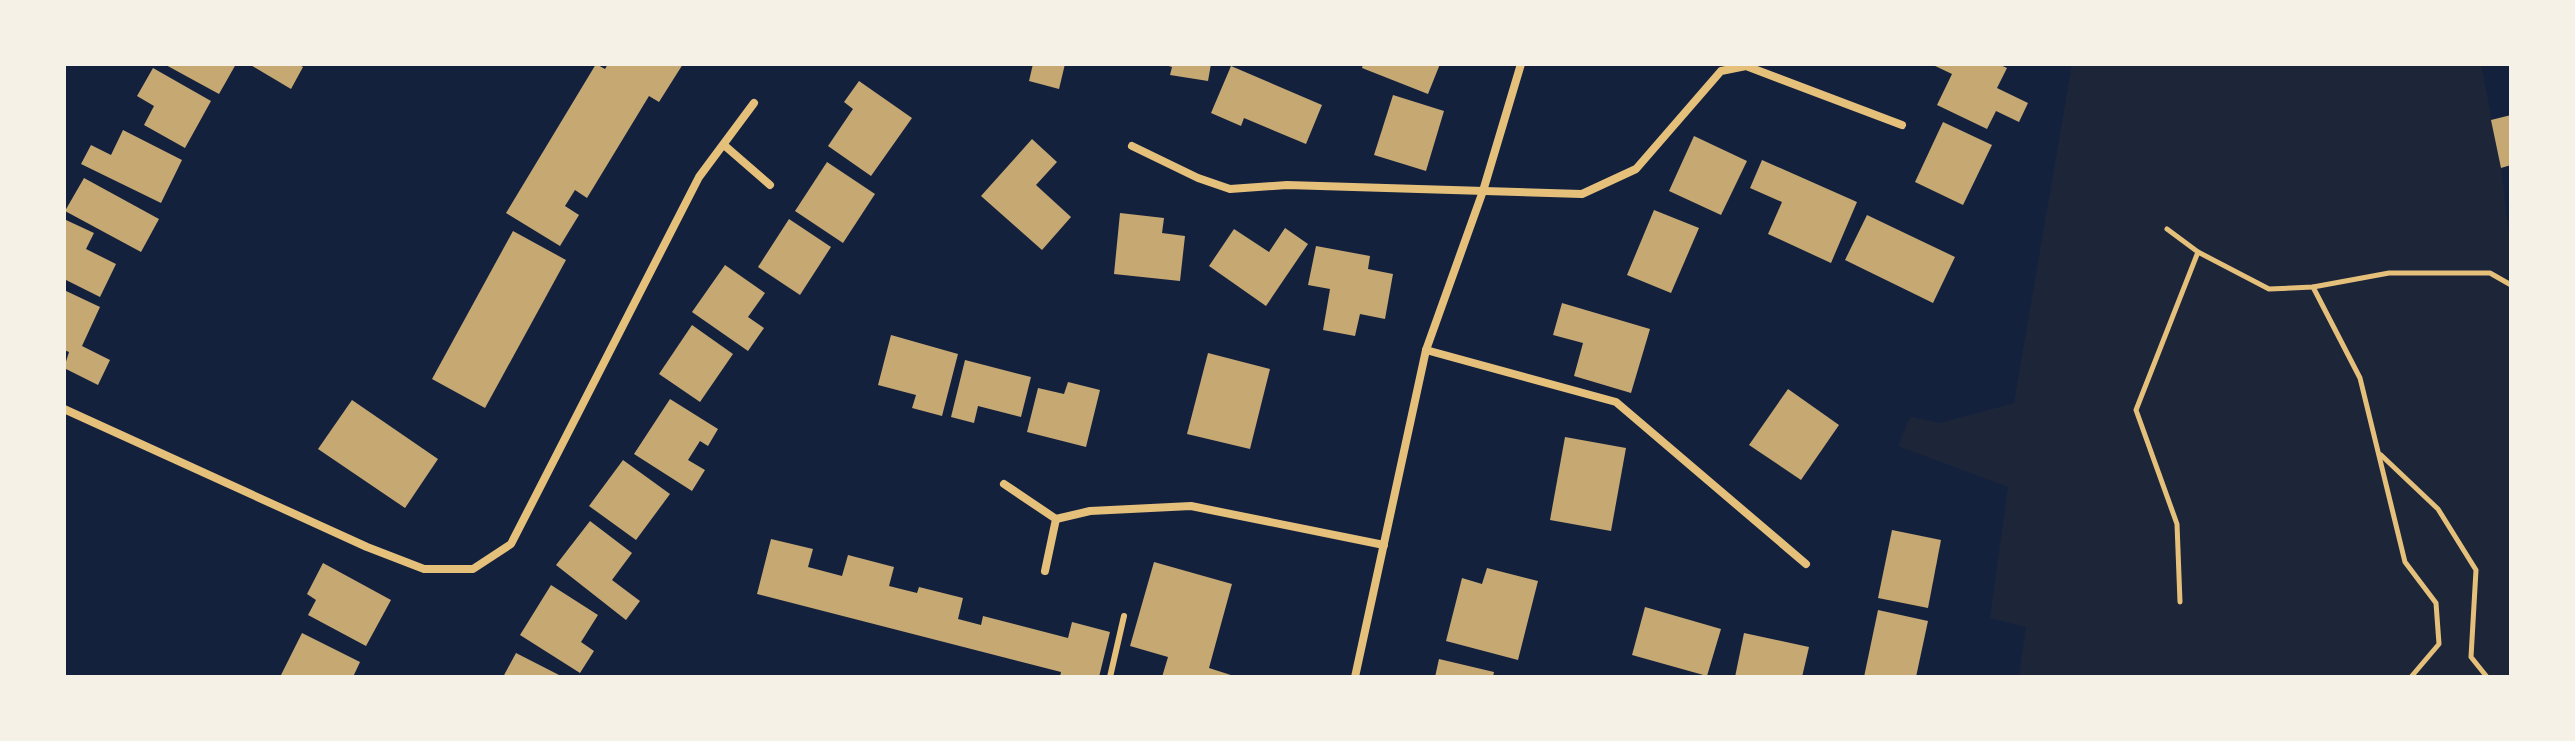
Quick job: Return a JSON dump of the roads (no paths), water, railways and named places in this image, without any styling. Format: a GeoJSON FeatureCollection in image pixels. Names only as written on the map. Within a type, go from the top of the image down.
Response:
{"type":"FeatureCollection","features":[{"type":"Feature","properties":{"kind":"street"},"geometry":{"type":"LineString","coordinates":[[1355,677],[1426,350],[1483,191],[1521,64]]}},
{"type":"Feature","properties":{"kind":"street"},"geometry":{"type":"LineString","coordinates":[[1132,146],[1198,178],[1230,189],[1287,185],[1582,194],[1636,169],[1721,71],[1746,66],[1902,125]]}},
{"type":"Feature","properties":{"kind":"street"},"geometry":{"type":"LineString","coordinates":[[64,409],[367,547],[424,569],[473,569],[511,544],[699,177],[754,103]]}},
{"type":"Feature","properties":{"kind":"street"},"geometry":{"type":"LineString","coordinates":[[724,145],[770,185]]}},
{"type":"Feature","properties":{"kind":"street"},"geometry":{"type":"LineString","coordinates":[[1426,350],[1616,402],[1806,564]]}},
{"type":"Feature","properties":{"kind":"street"},"geometry":{"type":"LineString","coordinates":[[1004,484],[1056,519],[1090,511],[1191,506],[1384,545]]}},
{"type":"Feature","properties":{"kind":"street"},"geometry":{"type":"LineString","coordinates":[[1045,571],[1056,519]]}},
{"type":"Feature","properties":{"kind":"lane"},"geometry":{"type":"LineString","coordinates":[[1110,677],[1124,616]]}}]}
